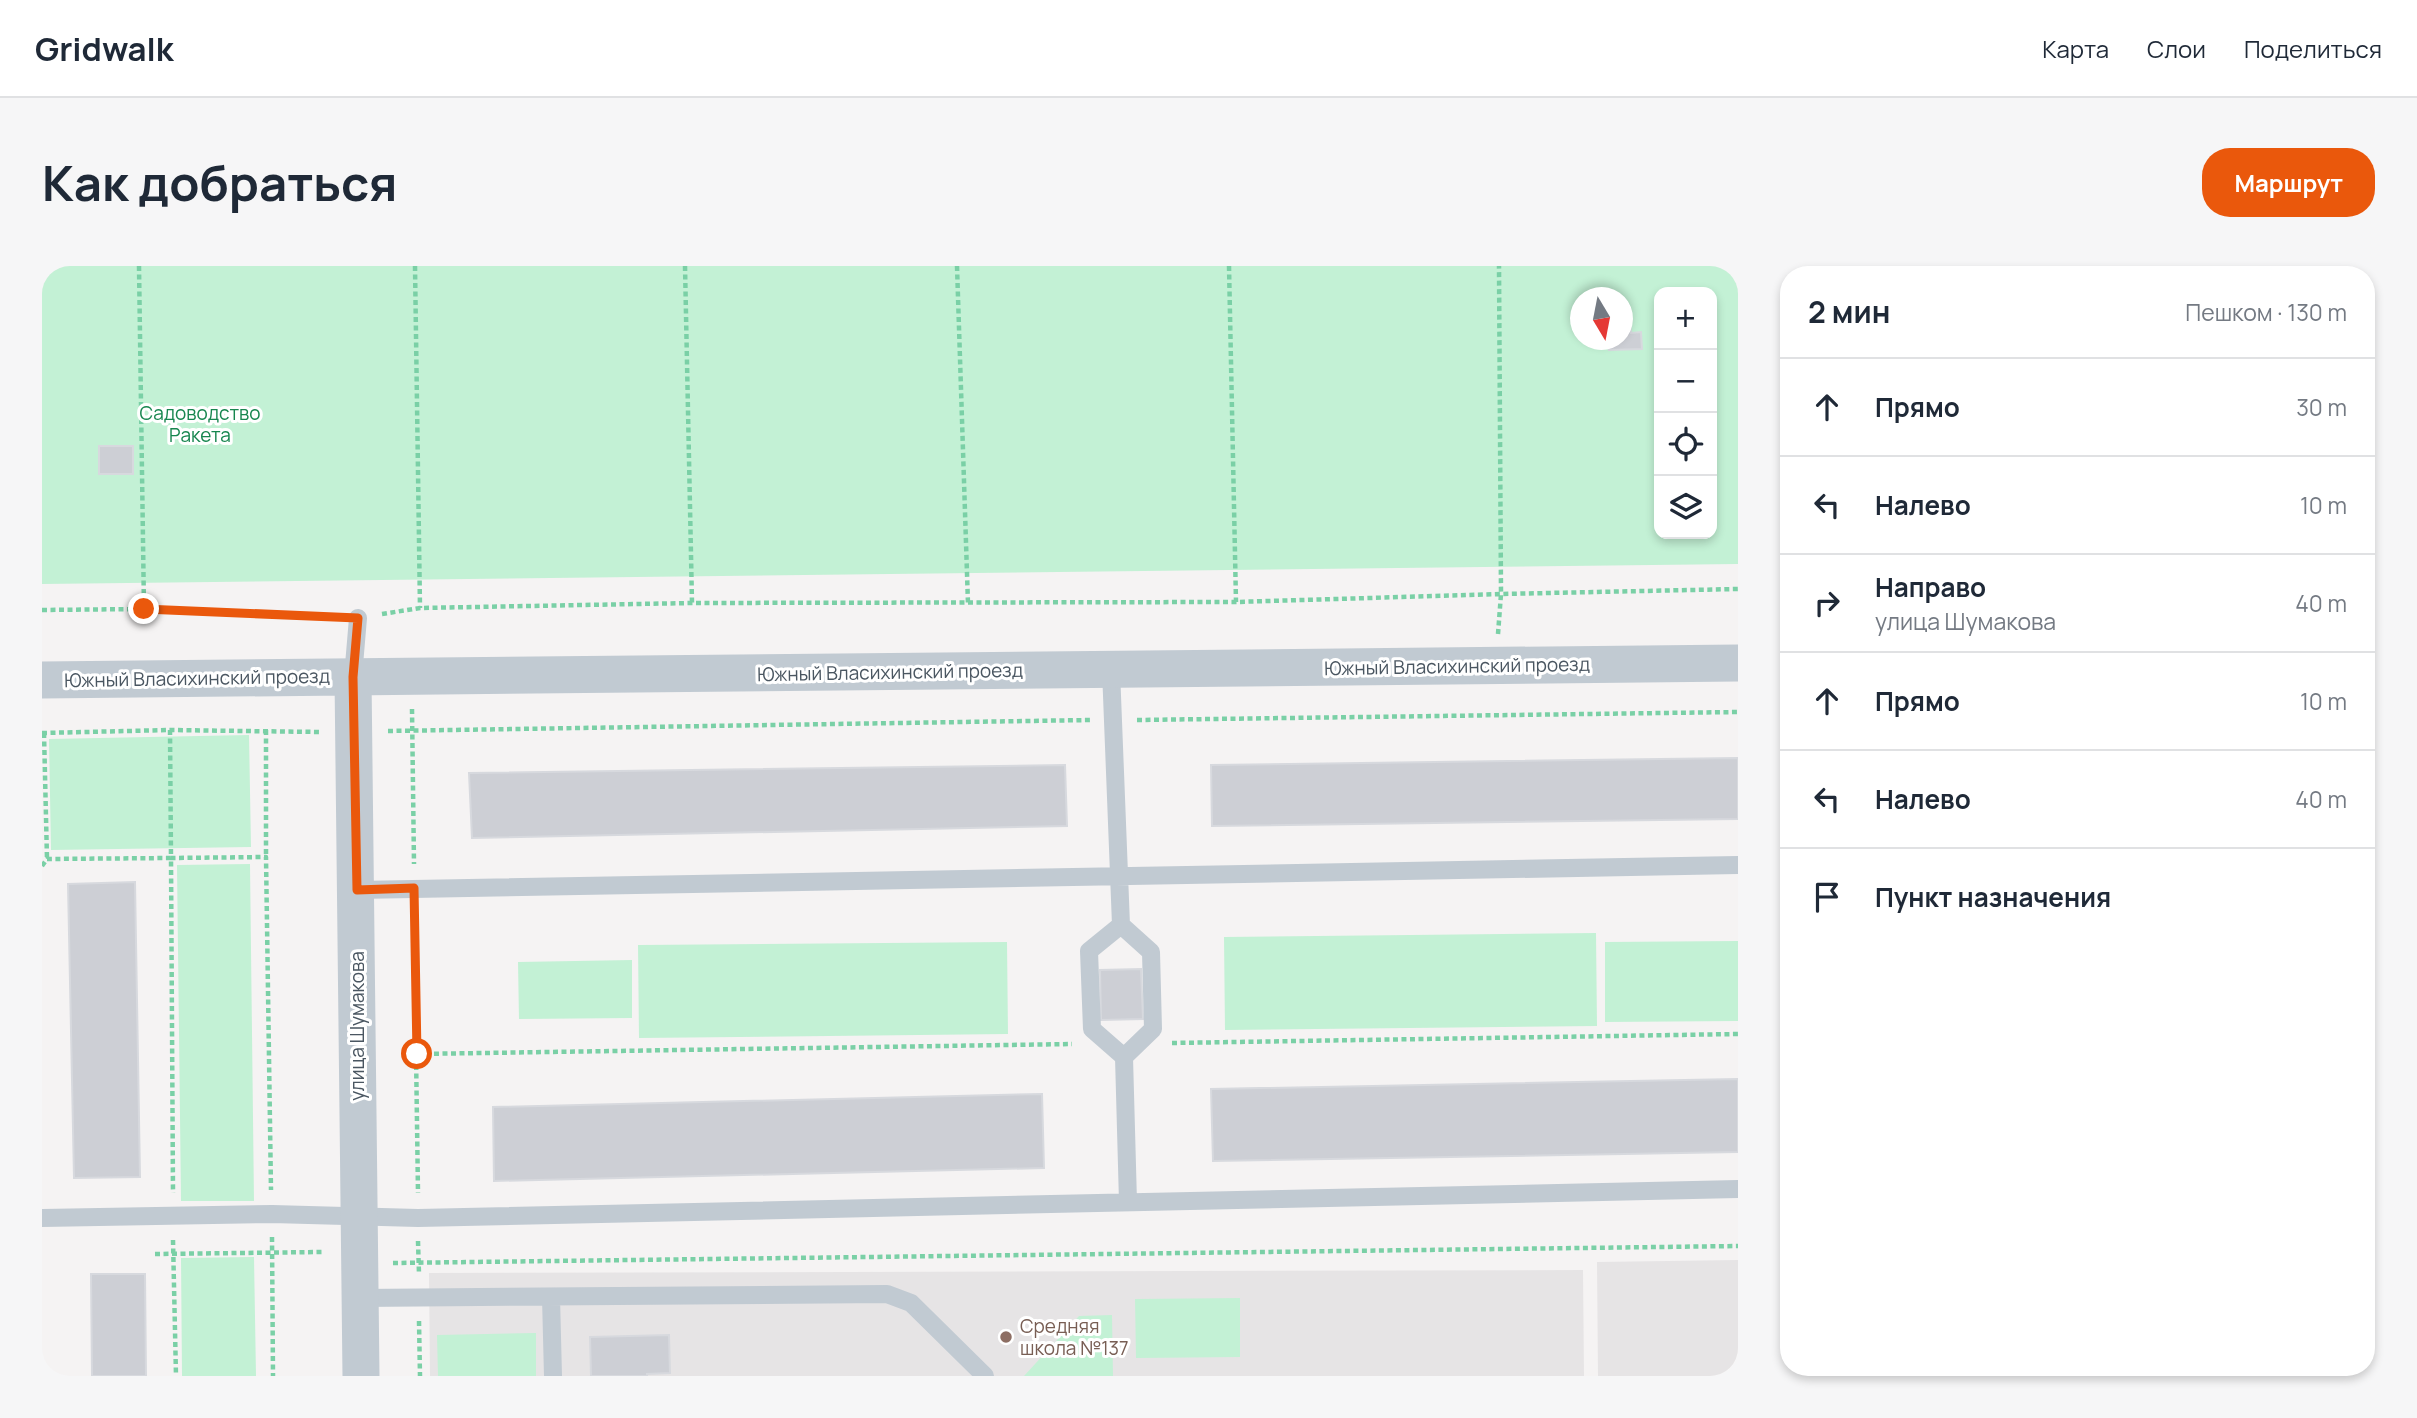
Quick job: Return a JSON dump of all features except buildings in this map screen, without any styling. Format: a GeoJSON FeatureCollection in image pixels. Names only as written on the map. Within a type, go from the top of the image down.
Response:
{"type":"FeatureCollection","features":[{"type":"Feature","properties":{"kind":"street","name":"Южный Власихинский проезд"},"geometry":{"type":"LineString","coordinates":[[42,680],[1738,663]]}},
{"type":"Feature","properties":{"kind":"street","name":"улица Шумакова"},"geometry":{"type":"LineString","coordinates":[[353,677],[361,1376]]}},
{"type":"Feature","properties":{"kind":"lane"},"geometry":{"type":"LineString","coordinates":[[353,677],[358,618]]}},
{"type":"Feature","properties":{"kind":"lane"},"geometry":{"type":"LineString","coordinates":[[1111,670],[1121,925],[1151,952],[1153,1030],[1124,1057]]}},
{"type":"Feature","properties":{"kind":"lane"},"geometry":{"type":"LineString","coordinates":[[357,890],[1738,864]]}},
{"type":"Feature","properties":{"kind":"lane"},"geometry":{"type":"LineString","coordinates":[[1121,925],[1089,951],[1092,1029],[1124,1057],[1128,1202]]}},
{"type":"Feature","properties":{"kind":"lane"},"geometry":{"type":"LineString","coordinates":[[42,1218],[272,1214],[418,1218],[1738,1189]]}},
{"type":"Feature","properties":{"kind":"lane"},"geometry":{"type":"LineString","coordinates":[[359,1298],[887,1294],[911,1303],[985,1376]]}},
{"type":"Feature","properties":{"kind":"lane"},"geometry":{"type":"LineString","coordinates":[[551,1297],[553,1376]]}},
{"type":"Feature","properties":{"kind":"path"},"geometry":{"type":"LineString","coordinates":[[139,266],[144,609]]}},
{"type":"Feature","properties":{"kind":"path"},"geometry":{"type":"LineString","coordinates":[[415,266],[419,608]]}},
{"type":"Feature","properties":{"kind":"path"},"geometry":{"type":"LineString","coordinates":[[685,266],[692,603]]}},
{"type":"Feature","properties":{"kind":"path"},"geometry":{"type":"LineString","coordinates":[[957,266],[968,604]]}},
{"type":"Feature","properties":{"kind":"path"},"geometry":{"type":"LineString","coordinates":[[1229,266],[1236,603]]}},
{"type":"Feature","properties":{"kind":"path"},"geometry":{"type":"LineString","coordinates":[[1496,666],[1501,593],[1499,266]]}},
{"type":"Feature","properties":{"kind":"path"},"geometry":{"type":"LineString","coordinates":[[42,610],[144,609],[358,618],[419,608],[692,603],[1236,603],[1501,593],[1738,589]]}},
{"type":"Feature","properties":{"kind":"path"},"geometry":{"type":"LineString","coordinates":[[412,676],[420,1376]]}},
{"type":"Feature","properties":{"kind":"path"},"geometry":{"type":"LineString","coordinates":[[382,731],[1738,712]]}},
{"type":"Feature","properties":{"kind":"path"},"geometry":{"type":"LineString","coordinates":[[170,730],[176,1376]]}},
{"type":"Feature","properties":{"kind":"path"},"geometry":{"type":"LineString","coordinates":[[42,866],[47,859],[43,733],[170,730],[328,732]]}},
{"type":"Feature","properties":{"kind":"path"},"geometry":{"type":"LineString","coordinates":[[266,730],[273,1376]]}},
{"type":"Feature","properties":{"kind":"path"},"geometry":{"type":"LineString","coordinates":[[47,859],[266,857]]}},
{"type":"Feature","properties":{"kind":"path"},"geometry":{"type":"LineString","coordinates":[[382,1264],[1738,1246]]}},
{"type":"Feature","properties":{"kind":"path"},"geometry":{"type":"LineString","coordinates":[[155,1254],[323,1252]]}},
{"type":"Feature","properties":{"kind":"shaded area"},"geometry":{"type":"Polygon","coordinates":[[[1738,1260],[1738,1376],[1598,1376],[1597,1262],[1738,1260]]]}},
{"type":"Feature","properties":{"kind":"shaded area","name":"Средняя школа №137"},"geometry":{"type":"Polygon","coordinates":[[[1583,1270],[1584,1376],[430,1376],[429,1273],[1583,1270]]]}},
{"type":"Feature","properties":{"kind":"green space","name":"Садоводство Ракета"},"geometry":{"type":"Polygon","coordinates":[[[42,266],[1738,266],[1738,564],[42,584],[42,266]]]}},
{"type":"Feature","properties":{"kind":"green space"},"geometry":{"type":"Polygon","coordinates":[[[249,735],[251,847],[51,850],[49,739],[249,735]]]}},
{"type":"Feature","properties":{"kind":"green space"},"geometry":{"type":"Polygon","coordinates":[[[250,864],[254,1201],[181,1201],[177,865],[250,864]]]}},
{"type":"Feature","properties":{"kind":"green space"},"geometry":{"type":"Polygon","coordinates":[[[1596,933],[1597,1026],[1225,1030],[1224,937],[1596,933]]]}},
{"type":"Feature","properties":{"kind":"green space"},"geometry":{"type":"Polygon","coordinates":[[[1738,941],[1738,1021],[1605,1022],[1605,942],[1738,941]]]}},
{"type":"Feature","properties":{"kind":"green space"},"geometry":{"type":"Polygon","coordinates":[[[1007,942],[1008,1034],[639,1038],[638,945],[1007,942]]]}},
{"type":"Feature","properties":{"kind":"green space"},"geometry":{"type":"Polygon","coordinates":[[[632,960],[632,1018],[519,1019],[518,962],[632,960]]]}},
{"type":"Feature","properties":{"kind":"green space"},"geometry":{"type":"Polygon","coordinates":[[[254,1257],[256,1376],[182,1376],[181,1258],[254,1257]]]}},
{"type":"Feature","properties":{"kind":"green space"},"geometry":{"type":"Polygon","coordinates":[[[1240,1298],[1240,1357],[1136,1358],[1135,1299],[1240,1298]]]}},
{"type":"Feature","properties":{"kind":"green space"},"geometry":{"type":"Polygon","coordinates":[[[1112,1315],[1113,1376],[1024,1376],[1079,1316],[1112,1315]]]}},
{"type":"Feature","properties":{"kind":"green space"},"geometry":{"type":"Polygon","coordinates":[[[536,1333],[536,1376],[438,1376],[437,1335],[536,1333]]]}},
{"type":"Feature","properties":{"kind":"place","name":"Средняя школа №137"},"geometry":{"type":"Point","coordinates":[1006,1337]}},
{"type":"Feature","properties":{"kind":"route"},"geometry":{"type":"LineString","coordinates":[[144,609],[358,618],[353,677],[357,890],[414,888],[417,1054]]}}]}
